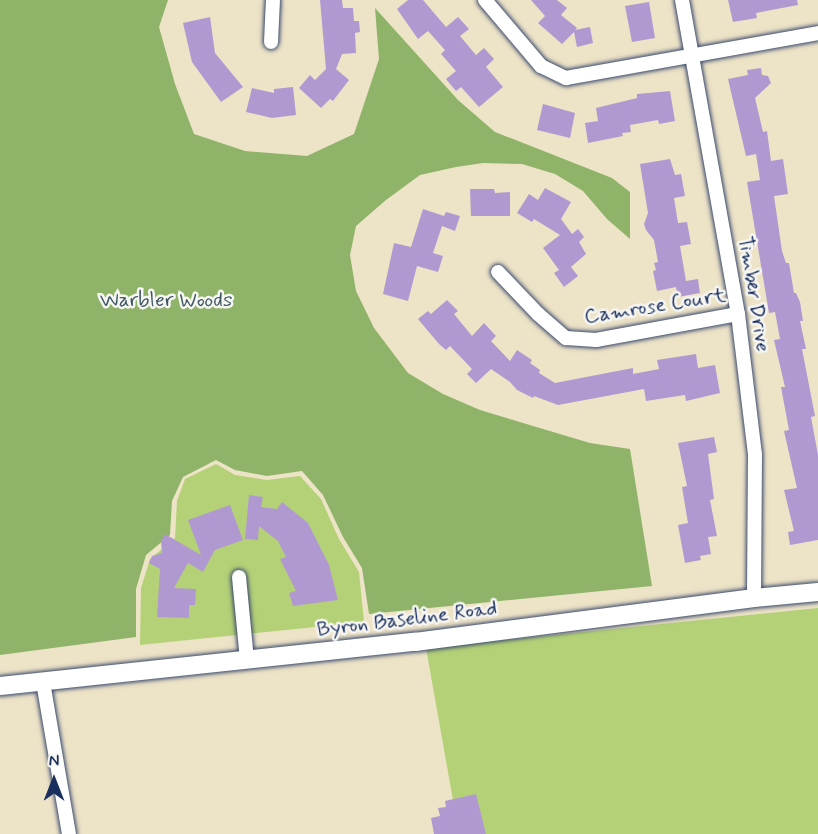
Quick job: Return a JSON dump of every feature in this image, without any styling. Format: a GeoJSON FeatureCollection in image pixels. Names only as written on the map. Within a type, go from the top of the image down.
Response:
{"type":"FeatureCollection","features":[{"type":"Feature","properties":{"kind":"main road","name":"Byron Baseline Road"},"geometry":{"type":"LineString","coordinates":[[0,686],[415,642],[754,598],[818,592]]}},
{"type":"Feature","properties":{"kind":"street"},"geometry":{"type":"LineString","coordinates":[[271,42],[273,0]]}},
{"type":"Feature","properties":{"kind":"street"},"geometry":{"type":"LineString","coordinates":[[485,0],[542,66],[566,78],[818,33]]}},
{"type":"Feature","properties":{"kind":"street","name":"Timber Drive"},"geometry":{"type":"LineString","coordinates":[[682,0],[738,314],[755,453],[754,598]]}},
{"type":"Feature","properties":{"kind":"street","name":"Camrose Court"},"geometry":{"type":"LineString","coordinates":[[498,272],[538,314],[566,338],[596,340],[738,314]]}},
{"type":"Feature","properties":{"kind":"street"},"geometry":{"type":"LineString","coordinates":[[239,577],[247,660]]}},
{"type":"Feature","properties":{"kind":"street"},"geometry":{"type":"LineString","coordinates":[[43,682],[69,834]]}},
{"type":"Feature","properties":{"kind":"green space","name":"Warbler Woods"},"geometry":{"type":"Polygon","coordinates":[[[0,0],[168,0],[159,27],[175,84],[194,134],[245,151],[307,156],[354,134],[379,59],[375,8],[458,100],[495,132],[612,178],[630,192],[630,239],[607,219],[583,191],[555,174],[522,164],[483,163],[420,175],[356,226],[350,255],[356,291],[374,328],[408,373],[443,394],[480,410],[590,443],[630,449],[652,586],[369,614],[362,568],[343,537],[323,495],[302,471],[267,476],[235,470],[216,460],[183,477],[172,501],[170,535],[146,555],[136,589],[136,637],[0,655],[0,0]]]}},
{"type":"Feature","properties":{"kind":"green space"},"geometry":{"type":"Polygon","coordinates":[[[216,464],[235,475],[267,480],[300,476],[321,499],[339,539],[359,572],[364,622],[140,645],[141,588],[150,559],[175,538],[177,501],[185,479],[216,464]]]}},
{"type":"Feature","properties":{"kind":"green space"},"geometry":{"type":"Polygon","coordinates":[[[818,608],[818,834],[459,834],[426,648],[818,608]]]}},
{"type":"Feature","properties":{"kind":"building"},"geometry":{"type":"Polygon","coordinates":[[[320,0],[342,0],[343,8],[353,8],[354,21],[359,21],[360,32],[355,33],[356,53],[342,54],[336,69],[349,80],[333,101],[330,99],[321,108],[299,88],[310,75],[315,80],[326,69],[320,0]]]}},
{"type":"Feature","properties":{"kind":"building"},"geometry":{"type":"Polygon","coordinates":[[[408,0],[423,0],[446,27],[458,17],[469,29],[460,36],[476,55],[484,48],[494,59],[486,67],[503,87],[479,107],[461,87],[456,91],[446,79],[456,71],[441,54],[445,50],[428,31],[418,39],[397,9],[408,0]]]}},
{"type":"Feature","properties":{"kind":"building"},"geometry":{"type":"Polygon","coordinates":[[[531,0],[557,0],[567,8],[561,15],[577,28],[575,30],[590,27],[593,43],[577,47],[574,32],[562,44],[538,23],[545,16],[531,0]]]}},
{"type":"Feature","properties":{"kind":"building"},"geometry":{"type":"Polygon","coordinates":[[[728,0],[797,0],[798,5],[756,13],[757,18],[733,22],[728,0]]]}},
{"type":"Feature","properties":{"kind":"building"},"geometry":{"type":"Polygon","coordinates":[[[649,2],[655,38],[632,42],[625,6],[649,2]]]}},
{"type":"Feature","properties":{"kind":"building"},"geometry":{"type":"Polygon","coordinates":[[[210,17],[215,53],[243,87],[221,102],[192,62],[183,23],[210,17]]]}},
{"type":"Feature","properties":{"kind":"building"},"geometry":{"type":"Polygon","coordinates":[[[761,68],[762,75],[768,76],[771,83],[755,98],[763,132],[767,131],[771,161],[783,159],[788,194],[774,196],[782,251],[786,263],[789,263],[794,293],[800,302],[803,321],[800,321],[806,349],[802,349],[815,416],[811,417],[818,455],[818,540],[790,545],[788,532],[794,531],[784,490],[797,488],[784,431],[789,430],[781,387],[785,387],[774,340],[780,339],[775,312],[769,313],[747,182],[760,180],[756,154],[746,156],[728,79],[748,75],[747,70],[761,68]]]}},
{"type":"Feature","properties":{"kind":"building"},"geometry":{"type":"Polygon","coordinates":[[[293,87],[296,115],[272,118],[246,112],[252,88],[274,93],[274,89],[293,87]]]}},
{"type":"Feature","properties":{"kind":"building"},"geometry":{"type":"Polygon","coordinates":[[[670,91],[675,121],[659,124],[658,120],[630,125],[631,132],[622,133],[623,136],[588,143],[585,123],[598,121],[596,108],[637,98],[637,94],[670,91]]]}},
{"type":"Feature","properties":{"kind":"building"},"geometry":{"type":"Polygon","coordinates":[[[543,104],[575,113],[570,138],[537,130],[543,104]]]}},
{"type":"Feature","properties":{"kind":"building"},"geometry":{"type":"Polygon","coordinates":[[[670,159],[675,175],[681,174],[685,196],[674,198],[678,223],[687,222],[691,244],[680,246],[686,281],[698,279],[700,293],[678,297],[676,287],[657,291],[653,271],[656,270],[654,263],[658,262],[654,240],[644,224],[648,213],[640,164],[670,159]]]}},
{"type":"Feature","properties":{"kind":"building"},"geometry":{"type":"Polygon","coordinates":[[[545,188],[571,202],[561,219],[572,234],[578,229],[584,237],[579,242],[586,254],[571,267],[578,276],[564,287],[554,273],[559,270],[543,248],[560,235],[534,219],[532,222],[517,213],[529,194],[538,200],[545,188]]]}},
{"type":"Feature","properties":{"kind":"building"},"geometry":{"type":"Polygon","coordinates":[[[470,189],[494,189],[495,193],[510,192],[510,216],[471,216],[470,189]]]}},
{"type":"Feature","properties":{"kind":"building"},"geometry":{"type":"Polygon","coordinates":[[[423,209],[444,216],[446,212],[460,216],[455,231],[442,226],[433,253],[443,256],[438,272],[417,266],[408,301],[383,294],[394,243],[411,247],[423,209]]]}},
{"type":"Feature","properties":{"kind":"building"},"geometry":{"type":"Polygon","coordinates":[[[447,300],[458,311],[454,314],[472,336],[484,323],[496,336],[491,341],[510,361],[517,350],[532,360],[530,363],[540,370],[539,373],[555,383],[633,368],[633,374],[659,369],[657,360],[696,354],[698,368],[715,365],[720,393],[686,401],[685,395],[646,401],[644,389],[558,405],[534,396],[533,398],[517,390],[510,382],[491,369],[476,383],[467,374],[472,369],[450,346],[446,350],[439,344],[418,319],[428,311],[431,314],[447,300]]]}},
{"type":"Feature","properties":{"kind":"building"},"geometry":{"type":"Polygon","coordinates":[[[714,437],[717,452],[708,454],[714,499],[710,500],[717,536],[708,537],[711,554],[700,556],[701,560],[685,563],[678,525],[688,523],[682,487],[687,486],[678,443],[714,437]]]}},
{"type":"Feature","properties":{"kind":"building"},"geometry":{"type":"Polygon","coordinates":[[[249,495],[263,497],[261,507],[277,509],[282,502],[308,523],[329,565],[338,600],[293,606],[289,593],[296,591],[280,559],[286,557],[278,541],[259,526],[258,540],[245,539],[249,495]]]}},
{"type":"Feature","properties":{"kind":"building"},"geometry":{"type":"Polygon","coordinates":[[[230,505],[243,540],[215,550],[203,572],[188,563],[174,588],[196,589],[195,605],[189,605],[189,618],[157,617],[160,569],[149,563],[152,556],[162,553],[161,541],[165,534],[201,555],[188,520],[230,505]]]}},
{"type":"Feature","properties":{"kind":"building"},"geometry":{"type":"Polygon","coordinates":[[[476,794],[486,834],[434,834],[431,818],[440,816],[438,808],[446,807],[445,801],[476,794]]]}}]}
